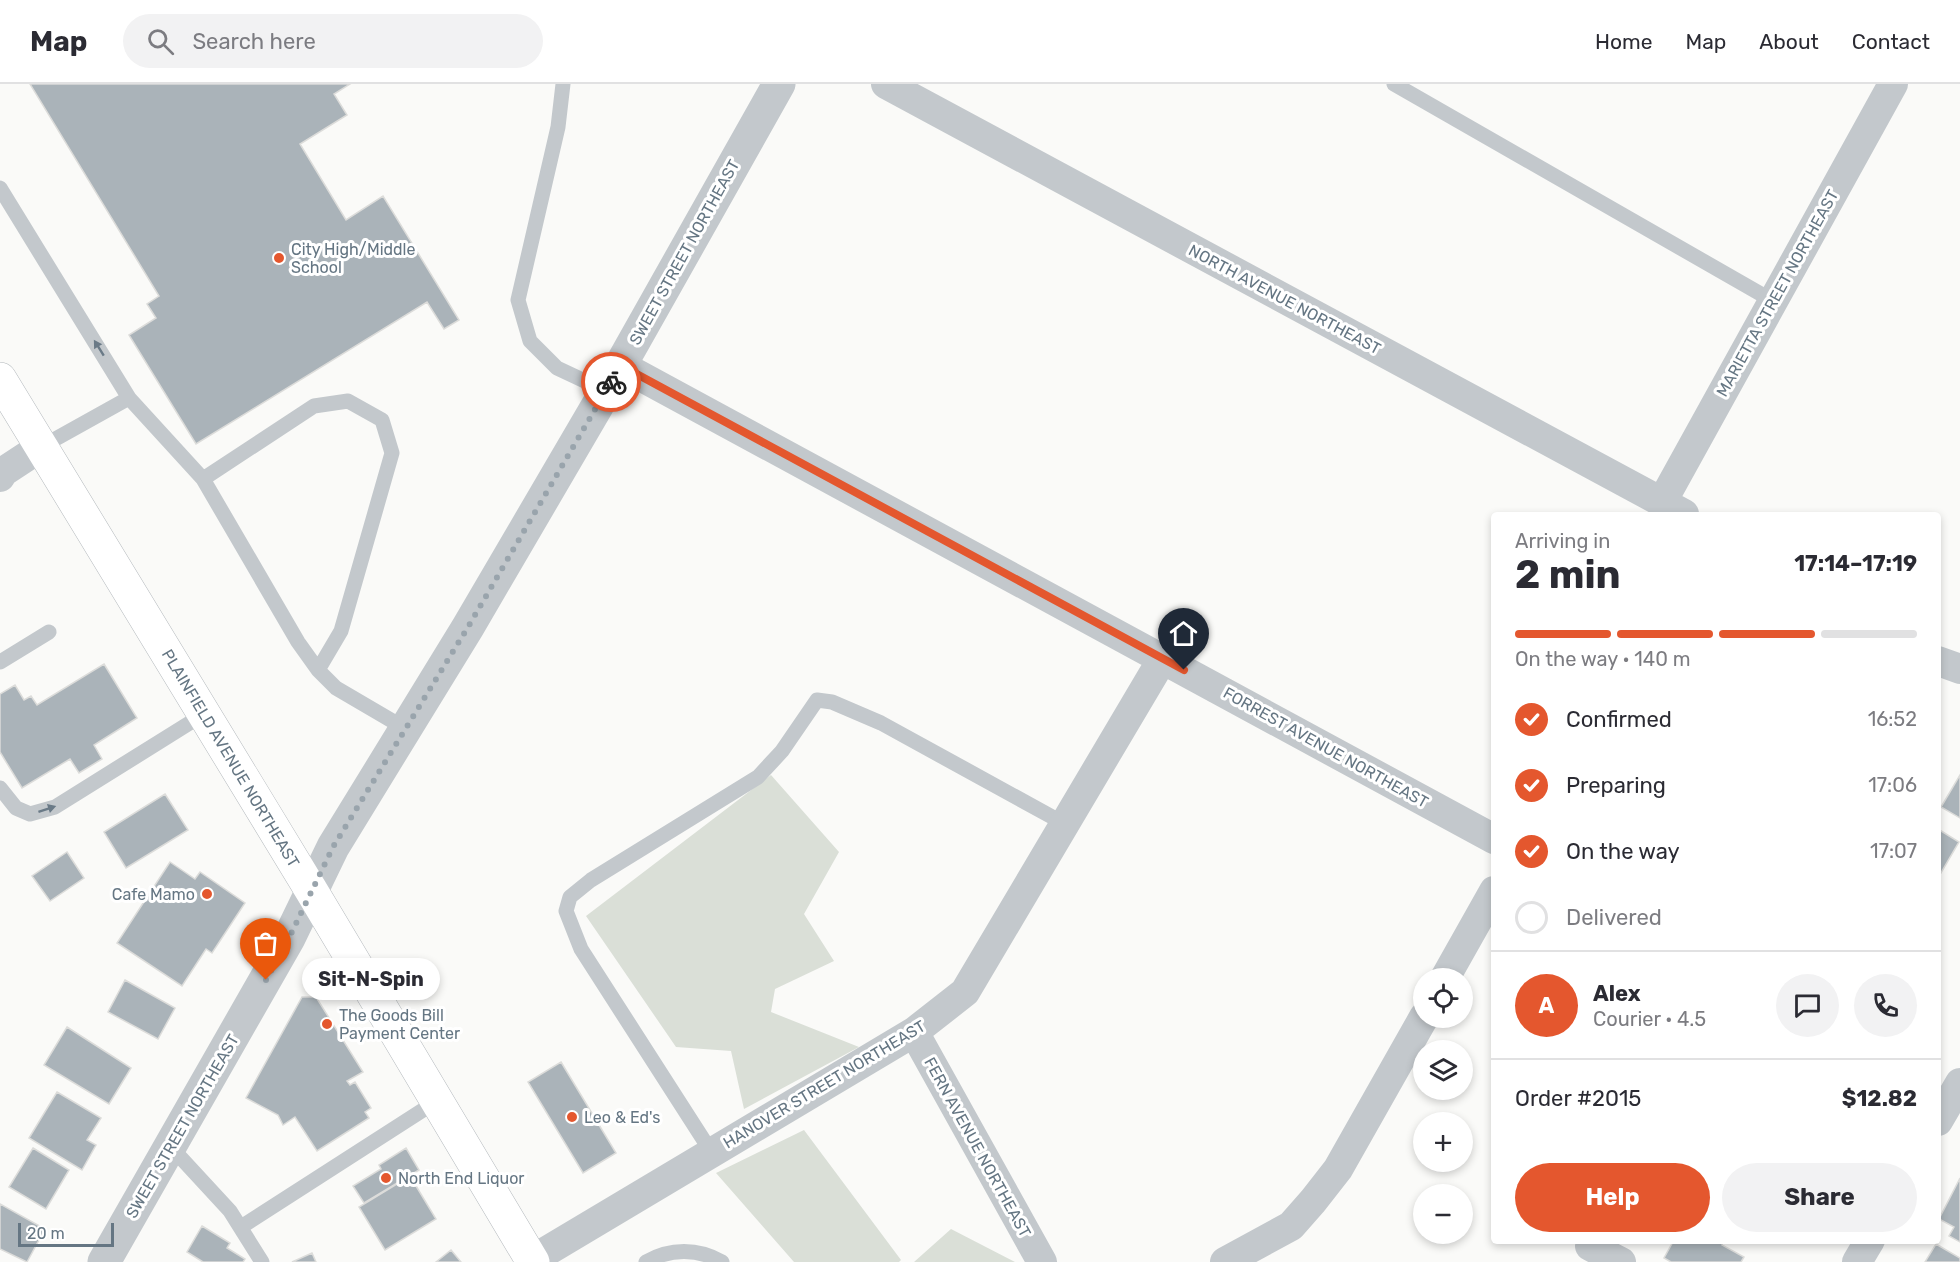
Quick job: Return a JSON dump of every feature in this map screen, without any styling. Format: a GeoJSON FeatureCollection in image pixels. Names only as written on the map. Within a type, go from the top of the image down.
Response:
{"type":"FeatureCollection","features":[{"type":"Feature","properties":{"kind":"main road","name":"PLAINFIELD AVENUE NORTHEAST"},"geometry":{"type":"LineString","coordinates":[[0,379],[311,890],[533,1261]]}},
{"type":"Feature","properties":{"kind":"street","name":"SWEET STREET NORTHEAST"},"geometry":{"type":"LineString","coordinates":[[104,1262],[289,938],[333,847],[468,627],[613,378],[779,84]]}},
{"type":"Feature","properties":{"kind":"street","name":"NORTH AVENUE NORTHEAST"},"geometry":{"type":"LineString","coordinates":[[886,84],[1673,508]]}},
{"type":"Feature","properties":{"kind":"street","name":"MARIETTA STREET NORTHEAST"},"geometry":{"type":"LineString","coordinates":[[1673,508],[1773,301],[1893,84]]}},
{"type":"Feature","properties":{"kind":"street","name":"FORREST AVENUE NORTHEAST"},"geometry":{"type":"LineString","coordinates":[[613,378],[1163,658],[1491,837]]}},
{"type":"Feature","properties":{"kind":"street"},"geometry":{"type":"LineString","coordinates":[[0,477],[3,472],[41,447]]}},
{"type":"Feature","properties":{"kind":"street","name":"HANOVER STREET NORTHEAST"},"geometry":{"type":"LineString","coordinates":[[533,1261],[914,1032],[965,993],[1163,658]]}},
{"type":"Feature","properties":{"kind":"street"},"geometry":{"type":"LineString","coordinates":[[1941,663],[1960,669]]}},
{"type":"Feature","properties":{"kind":"street"},"geometry":{"type":"LineString","coordinates":[[1451,968],[1491,896]]}},
{"type":"Feature","properties":{"kind":"street"},"geometry":{"type":"LineString","coordinates":[[1225,1262],[1291,1226],[1313,1201],[1338,1169],[1418,1028]]}},
{"type":"Feature","properties":{"kind":"street","name":"FERN AVENUE NORTHEAST"},"geometry":{"type":"LineString","coordinates":[[914,1032],[1042,1262]]}},
{"type":"Feature","properties":{"kind":"street"},"geometry":{"type":"LineString","coordinates":[[1941,1116],[1960,1083]]}},
{"type":"Feature","properties":{"kind":"street"},"geometry":{"type":"LineString","coordinates":[[1857,1262],[1868,1244]]}},
{"type":"Feature","properties":{"kind":"street"},"geometry":{"type":"LineString","coordinates":[[1588,1250],[1621,1262]]}},
{"type":"Feature","properties":{"kind":"lane"},"geometry":{"type":"LineString","coordinates":[[563,84],[558,127],[518,300],[530,341],[557,368],[613,378]]}},
{"type":"Feature","properties":{"kind":"lane"},"geometry":{"type":"LineString","coordinates":[[1394,84],[1773,301]]}},
{"type":"Feature","properties":{"kind":"lane"},"geometry":{"type":"LineString","coordinates":[[0,188],[129,398],[203,479],[298,642],[318,670],[336,688],[406,729]]}},
{"type":"Feature","properties":{"kind":"lane"},"geometry":{"type":"LineString","coordinates":[[41,447],[129,398]]}},
{"type":"Feature","properties":{"kind":"lane"},"geometry":{"type":"LineString","coordinates":[[203,479],[314,406],[348,401],[382,420],[392,453],[341,631],[318,670]]}},
{"type":"Feature","properties":{"kind":"lane"},"geometry":{"type":"LineString","coordinates":[[0,662],[50,632]]}},
{"type":"Feature","properties":{"kind":"lane"},"geometry":{"type":"LineString","coordinates":[[712,1153],[581,949],[566,911],[570,897],[591,880],[758,777],[782,751],[817,700],[832,702],[881,723],[1065,824]]}},
{"type":"Feature","properties":{"kind":"lane"},"geometry":{"type":"LineString","coordinates":[[0,788],[16,808],[30,814],[55,807],[204,714]]}},
{"type":"Feature","properties":{"kind":"lane"},"geometry":{"type":"LineString","coordinates":[[241,1227],[437,1101]]}},
{"type":"Feature","properties":{"kind":"lane"},"geometry":{"type":"LineString","coordinates":[[170,1146],[230,1211],[262,1262]]}},
{"type":"Feature","properties":{"kind":"lane"},"geometry":{"type":"LineString","coordinates":[[646,1262],[672,1252],[691,1251],[711,1256],[722,1262]]}},
{"type":"Feature","properties":{"kind":"shaded area"},"geometry":{"type":"Polygon","coordinates":[[[771,775],[839,852],[804,914],[834,961],[775,989],[771,1012],[859,1047],[744,1109],[731,1051],[676,1047],[586,916],[771,775]]]}},
{"type":"Feature","properties":{"kind":"shaded area"},"geometry":{"type":"Polygon","coordinates":[[[804,1130],[901,1260],[899,1262],[794,1262],[716,1173],[804,1130]]]}},
{"type":"Feature","properties":{"kind":"shaded area"},"geometry":{"type":"Polygon","coordinates":[[[951,1229],[1015,1262],[914,1262],[951,1229]]]}},
{"type":"Feature","properties":{"kind":"building","name":"City High/Middle School"},"geometry":{"type":"Polygon","coordinates":[[[30,84],[350,84],[334,94],[347,115],[300,144],[346,220],[383,196],[459,320],[444,329],[427,302],[196,444],[129,335],[156,318],[147,304],[159,296],[30,84]]]}},
{"type":"Feature","properties":{"kind":"building"},"geometry":{"type":"Polygon","coordinates":[[[104,664],[137,718],[94,745],[102,759],[79,773],[70,759],[22,788],[0,752],[0,694],[15,685],[24,700],[31,696],[37,705],[104,664]]]}},
{"type":"Feature","properties":{"kind":"building"},"geometry":{"type":"Polygon","coordinates":[[[1960,775],[1960,818],[1941,807],[1960,775]]]}},
{"type":"Feature","properties":{"kind":"building"},"geometry":{"type":"Polygon","coordinates":[[[165,794],[188,830],[126,868],[104,832],[165,794]]]}},
{"type":"Feature","properties":{"kind":"building"},"geometry":{"type":"Polygon","coordinates":[[[1941,831],[1959,842],[1941,873],[1941,831]]]}},
{"type":"Feature","properties":{"kind":"building"},"geometry":{"type":"Polygon","coordinates":[[[67,852],[84,878],[50,901],[32,876],[67,852]]]}},
{"type":"Feature","properties":{"kind":"building"},"geometry":{"type":"Polygon","coordinates":[[[170,862],[195,879],[200,872],[245,903],[212,953],[206,949],[182,986],[117,943],[170,862]]]}},
{"type":"Feature","properties":{"kind":"building"},"geometry":{"type":"Polygon","coordinates":[[[125,980],[175,1008],[158,1039],[108,1012],[125,980]]]}},
{"type":"Feature","properties":{"kind":"building"},"geometry":{"type":"Polygon","coordinates":[[[302,997],[316,997],[363,1072],[347,1081],[350,1085],[355,1082],[371,1108],[365,1112],[369,1118],[317,1151],[295,1117],[283,1125],[278,1115],[246,1098],[302,997]]]}},
{"type":"Feature","properties":{"kind":"building"},"geometry":{"type":"Polygon","coordinates":[[[67,1027],[131,1068],[109,1104],[44,1065],[67,1027]]]}},
{"type":"Feature","properties":{"kind":"building","name":"Leo & Ed's"},"geometry":{"type":"Polygon","coordinates":[[[561,1062],[616,1153],[583,1173],[528,1082],[561,1062]]]}},
{"type":"Feature","properties":{"kind":"building"},"geometry":{"type":"Polygon","coordinates":[[[57,1092],[101,1118],[87,1140],[96,1145],[82,1170],[29,1138],[57,1092]]]}},
{"type":"Feature","properties":{"kind":"building"},"geometry":{"type":"Polygon","coordinates":[[[33,1148],[69,1170],[46,1209],[9,1187],[33,1148]]]}},
{"type":"Feature","properties":{"kind":"building","name":"North End Liquor"},"geometry":{"type":"Polygon","coordinates":[[[406,1148],[419,1170],[364,1203],[353,1186],[381,1169],[379,1165],[406,1148]]]}},
{"type":"Feature","properties":{"kind":"building"},"geometry":{"type":"Polygon","coordinates":[[[410,1176],[436,1219],[385,1250],[359,1207],[410,1176]]]}},
{"type":"Feature","properties":{"kind":"building"},"geometry":{"type":"Polygon","coordinates":[[[1960,1178],[1960,1242],[1949,1236],[1954,1227],[1941,1220],[1941,1215],[1960,1178]]]}},
{"type":"Feature","properties":{"kind":"building"},"geometry":{"type":"Polygon","coordinates":[[[0,1204],[45,1229],[27,1262],[0,1249],[0,1204]]]}},
{"type":"Feature","properties":{"kind":"building"},"geometry":{"type":"Polygon","coordinates":[[[202,1226],[230,1243],[227,1248],[245,1259],[243,1262],[203,1262],[187,1252],[202,1226]]]}},
{"type":"Feature","properties":{"kind":"building"},"geometry":{"type":"Polygon","coordinates":[[[1672,1244],[1722,1244],[1744,1257],[1741,1262],[1671,1262],[1664,1258],[1672,1244]]]}},
{"type":"Feature","properties":{"kind":"building"},"geometry":{"type":"Polygon","coordinates":[[[1936,1244],[1960,1258],[1960,1262],[1925,1262],[1936,1244]]]}},
{"type":"Feature","properties":{"kind":"building"},"geometry":{"type":"Polygon","coordinates":[[[451,1250],[461,1262],[436,1262],[451,1250]]]}},
{"type":"Feature","properties":{"kind":"building"},"geometry":{"type":"Polygon","coordinates":[[[312,1253],[316,1262],[292,1262],[312,1253]]]}},
{"type":"Feature","properties":{"kind":"way so far"},"geometry":{"type":"LineString","coordinates":[[266,980],[333,847],[468,627],[611,382]]}},
{"type":"Feature","properties":{"kind":"place","name":"City High/Middle School"},"geometry":{"type":"Point","coordinates":[279,258]}},
{"type":"Feature","properties":{"kind":"place","name":"Cafe Mamo"},"geometry":{"type":"Point","coordinates":[207,894]}},
{"type":"Feature","properties":{"kind":"place","name":"Sit-N-Spin"},"geometry":{"type":"Point","coordinates":[266,980]}},
{"type":"Feature","properties":{"kind":"place","name":"The Goods Bill Payment Center"},"geometry":{"type":"Point","coordinates":[327,1024]}},
{"type":"Feature","properties":{"kind":"place","name":"Leo & Ed's"},"geometry":{"type":"Point","coordinates":[572,1117]}},
{"type":"Feature","properties":{"kind":"place","name":"North End Liquor"},"geometry":{"type":"Point","coordinates":[386,1178]}},
{"type":"Feature","properties":{"kind":"route"},"geometry":{"type":"LineString","coordinates":[[611,382],[620,365],[1184,670]]}}]}
